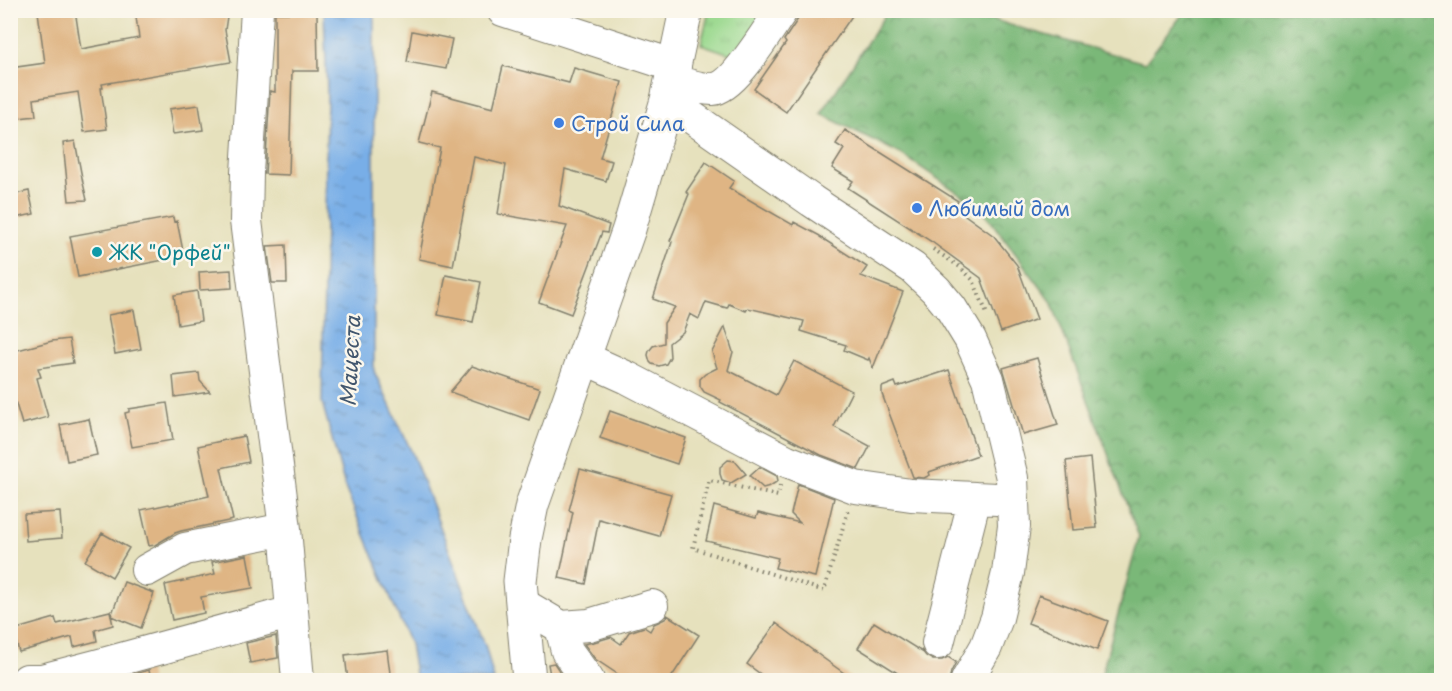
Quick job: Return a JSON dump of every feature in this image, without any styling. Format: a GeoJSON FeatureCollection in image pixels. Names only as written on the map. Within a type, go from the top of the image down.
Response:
{"type":"FeatureCollection","features":[{"type":"Feature","properties":{"kind":"main road"},"geometry":{"type":"LineString","coordinates":[[529,681],[520,581],[532,505],[629,228],[671,82],[687,10]]}},
{"type":"Feature","properties":{"kind":"street"},"geometry":{"type":"LineString","coordinates":[[256,10],[246,221],[285,529],[298,681]]}},
{"type":"Feature","properties":{"kind":"street"},"geometry":{"type":"LineString","coordinates":[[503,10],[598,42],[671,82],[812,201],[913,268],[951,308],[970,339],[988,379],[1012,478],[1013,499],[1014,526],[1008,573],[997,618],[986,647],[967,681]]}},
{"type":"Feature","properties":{"kind":"street"},"geometry":{"type":"LineString","coordinates":[[671,82],[713,90],[728,82],[741,69],[782,10]]}},
{"type":"Feature","properties":{"kind":"street"},"geometry":{"type":"LineString","coordinates":[[584,358],[628,378],[787,460],[855,487],[911,495],[1013,499]]}},
{"type":"Feature","properties":{"kind":"street"},"geometry":{"type":"LineString","coordinates":[[938,644],[975,498]]}},
{"type":"Feature","properties":{"kind":"street"},"geometry":{"type":"LineString","coordinates":[[147,570],[185,549],[285,529]]}},
{"type":"Feature","properties":{"kind":"street"},"geometry":{"type":"LineString","coordinates":[[522,604],[561,627],[589,625],[652,606]]}},
{"type":"Feature","properties":{"kind":"street"},"geometry":{"type":"LineString","coordinates":[[27,681],[98,673],[292,612]]}},
{"type":"Feature","properties":{"kind":"street"},"geometry":{"type":"LineString","coordinates":[[561,627],[567,651],[588,681]]}},
{"type":"Feature","properties":{"kind":"path"},"geometry":{"type":"LineString","coordinates":[[787,460],[777,496],[709,480],[693,548],[824,591],[855,487]]}},
{"type":"Feature","properties":{"kind":"green space"},"geometry":{"type":"Polygon","coordinates":[[[888,10],[968,11],[1145,63],[1185,11],[1441,11],[1441,680],[1100,680],[1139,537],[1051,301],[981,208],[901,154],[821,114],[888,10]]]}},
{"type":"Feature","properties":{"kind":"green space"},"geometry":{"type":"Polygon","coordinates":[[[709,11],[774,11],[738,53],[730,54],[701,44],[709,11]]]}},
{"type":"Feature","properties":{"kind":"water","name":"Мацеста"},"geometry":{"type":"Polygon","coordinates":[[[324,11],[374,11],[374,371],[413,455],[486,648],[494,680],[416,680],[410,644],[346,490],[322,402],[327,92],[324,11]]]}},
{"type":"Feature","properties":{"kind":"building"},"geometry":{"type":"Polygon","coordinates":[[[75,10],[81,49],[139,38],[135,10],[228,10],[225,30],[231,62],[102,84],[107,129],[84,132],[78,92],[34,99],[36,116],[10,119],[10,68],[45,63],[38,12],[75,10]]]}},
{"type":"Feature","properties":{"kind":"building"},"geometry":{"type":"Polygon","coordinates":[[[804,10],[856,10],[786,112],[754,89],[786,43],[784,40],[804,10]]]}},
{"type":"Feature","properties":{"kind":"building"},"geometry":{"type":"Polygon","coordinates":[[[275,13],[317,13],[318,71],[292,71],[289,175],[265,174],[270,91],[275,92],[275,13]]]}},
{"type":"Feature","properties":{"kind":"building"},"geometry":{"type":"Polygon","coordinates":[[[412,31],[452,39],[446,69],[407,62],[412,31]]]}},
{"type":"Feature","properties":{"kind":"building"},"geometry":{"type":"Polygon","coordinates":[[[503,66],[569,83],[574,68],[622,82],[600,158],[612,161],[606,181],[565,169],[559,206],[609,225],[607,233],[602,232],[571,314],[539,302],[567,226],[498,214],[506,165],[474,157],[453,266],[419,259],[440,148],[419,143],[432,92],[493,108],[503,66]]]}},
{"type":"Feature","properties":{"kind":"building"},"geometry":{"type":"Polygon","coordinates":[[[199,105],[203,130],[173,134],[169,109],[199,105]]]}},
{"type":"Feature","properties":{"kind":"building"},"geometry":{"type":"Polygon","coordinates":[[[845,130],[958,201],[954,207],[994,236],[1017,265],[1037,319],[1001,332],[981,278],[932,242],[848,188],[853,181],[832,168],[844,149],[836,144],[845,130]]]}},
{"type":"Feature","properties":{"kind":"building"},"geometry":{"type":"Polygon","coordinates":[[[75,141],[87,200],[69,201],[63,143],[75,141]]]}},
{"type":"Feature","properties":{"kind":"building"},"geometry":{"type":"Polygon","coordinates":[[[706,162],[734,181],[729,188],[793,225],[794,222],[820,236],[867,267],[861,276],[903,292],[873,368],[869,358],[868,360],[844,350],[846,345],[801,331],[804,321],[748,308],[746,311],[729,304],[727,308],[706,302],[699,319],[690,314],[683,332],[669,343],[670,357],[666,364],[659,366],[650,362],[649,351],[653,346],[664,343],[664,323],[675,307],[653,299],[672,242],[670,241],[689,194],[686,192],[706,162]]]}},
{"type":"Feature","properties":{"kind":"building"},"geometry":{"type":"Polygon","coordinates":[[[29,191],[34,214],[10,219],[10,195],[29,191]]]}},
{"type":"Feature","properties":{"kind":"building"},"geometry":{"type":"Polygon","coordinates":[[[173,217],[174,222],[177,221],[184,256],[78,277],[70,236],[173,217]]]}},
{"type":"Feature","properties":{"kind":"building"},"geometry":{"type":"Polygon","coordinates":[[[286,245],[287,283],[272,283],[267,246],[286,245]]]}},
{"type":"Feature","properties":{"kind":"building"},"geometry":{"type":"Polygon","coordinates":[[[231,270],[232,288],[200,290],[199,272],[231,270]]]}},
{"type":"Feature","properties":{"kind":"building"},"geometry":{"type":"Polygon","coordinates":[[[446,275],[481,282],[473,322],[438,315],[446,275]]]}},
{"type":"Feature","properties":{"kind":"building"},"geometry":{"type":"Polygon","coordinates":[[[197,291],[201,321],[178,325],[174,295],[197,291]]]}},
{"type":"Feature","properties":{"kind":"building"},"geometry":{"type":"Polygon","coordinates":[[[134,310],[141,349],[115,354],[108,315],[134,310]]]}},
{"type":"Feature","properties":{"kind":"building"},"geometry":{"type":"Polygon","coordinates":[[[725,327],[733,352],[728,370],[776,395],[794,361],[852,391],[834,427],[870,446],[858,469],[821,455],[704,392],[700,386],[700,379],[717,368],[712,352],[725,327]]]}},
{"type":"Feature","properties":{"kind":"building"},"geometry":{"type":"Polygon","coordinates":[[[69,339],[73,363],[38,368],[41,377],[37,378],[48,417],[22,424],[10,384],[10,352],[69,339]]]}},
{"type":"Feature","properties":{"kind":"building"},"geometry":{"type":"Polygon","coordinates":[[[1037,358],[1058,425],[1023,435],[1003,368],[1037,358]]]}},
{"type":"Feature","properties":{"kind":"building"},"geometry":{"type":"Polygon","coordinates":[[[472,366],[540,389],[529,420],[450,392],[472,366]]]}},
{"type":"Feature","properties":{"kind":"building"},"geometry":{"type":"Polygon","coordinates":[[[949,370],[978,455],[929,472],[930,475],[924,478],[913,477],[882,394],[882,387],[895,382],[897,387],[949,370]]]}},
{"type":"Feature","properties":{"kind":"building"},"geometry":{"type":"Polygon","coordinates":[[[199,373],[200,381],[210,392],[175,397],[173,376],[199,373]]]}},
{"type":"Feature","properties":{"kind":"building"},"geometry":{"type":"Polygon","coordinates":[[[167,403],[173,440],[132,447],[125,413],[129,412],[129,409],[167,403]]]}},
{"type":"Feature","properties":{"kind":"building"},"geometry":{"type":"Polygon","coordinates":[[[610,411],[686,438],[677,464],[600,438],[610,411]]]}},
{"type":"Feature","properties":{"kind":"building"},"geometry":{"type":"Polygon","coordinates":[[[89,419],[97,455],[67,461],[60,425],[89,419]]]}},
{"type":"Feature","properties":{"kind":"building"},"geometry":{"type":"Polygon","coordinates":[[[244,436],[249,462],[221,468],[233,520],[181,531],[149,546],[141,510],[209,496],[198,446],[244,436]]]}},
{"type":"Feature","properties":{"kind":"building"},"geometry":{"type":"Polygon","coordinates":[[[1090,458],[1097,528],[1073,530],[1066,461],[1090,458]]]}},
{"type":"Feature","properties":{"kind":"building"},"geometry":{"type":"Polygon","coordinates":[[[728,460],[735,461],[746,474],[731,483],[722,480],[720,474],[720,467],[728,460]]]}},
{"type":"Feature","properties":{"kind":"building"},"geometry":{"type":"Polygon","coordinates":[[[760,467],[777,476],[778,481],[763,488],[750,476],[760,467]]]}},
{"type":"Feature","properties":{"kind":"building"},"geometry":{"type":"Polygon","coordinates":[[[580,469],[671,494],[659,536],[599,519],[586,584],[559,578],[573,512],[569,510],[580,469]]]}},
{"type":"Feature","properties":{"kind":"building"},"geometry":{"type":"Polygon","coordinates":[[[798,484],[834,498],[815,577],[775,568],[778,558],[706,541],[714,506],[756,518],[758,513],[800,523],[791,514],[798,484]]]}},
{"type":"Feature","properties":{"kind":"building"},"geometry":{"type":"Polygon","coordinates":[[[60,512],[62,538],[26,541],[24,514],[60,512]]]}},
{"type":"Feature","properties":{"kind":"building"},"geometry":{"type":"Polygon","coordinates":[[[102,533],[129,548],[112,577],[85,561],[102,533]]]}},
{"type":"Feature","properties":{"kind":"building"},"geometry":{"type":"Polygon","coordinates":[[[247,555],[253,588],[201,597],[204,613],[172,620],[165,585],[215,574],[212,562],[247,555]]]}},
{"type":"Feature","properties":{"kind":"building"},"geometry":{"type":"Polygon","coordinates":[[[124,582],[154,593],[141,628],[111,616],[124,582]]]}},
{"type":"Feature","properties":{"kind":"building"},"geometry":{"type":"Polygon","coordinates":[[[1039,595],[1108,621],[1097,650],[1028,623],[1039,595]]]}},
{"type":"Feature","properties":{"kind":"building"},"geometry":{"type":"Polygon","coordinates":[[[110,611],[113,625],[95,630],[97,641],[74,647],[72,637],[19,652],[13,630],[55,618],[57,624],[110,611]]]}},
{"type":"Feature","properties":{"kind":"building"},"geometry":{"type":"Polygon","coordinates":[[[667,615],[699,635],[669,681],[628,681],[595,659],[584,644],[611,637],[621,644],[629,632],[644,627],[650,631],[654,624],[665,619],[667,615]]]}},
{"type":"Feature","properties":{"kind":"building"},"geometry":{"type":"Polygon","coordinates":[[[874,622],[933,660],[948,657],[956,662],[949,681],[910,681],[858,648],[874,622]]]}},
{"type":"Feature","properties":{"kind":"building"},"geometry":{"type":"Polygon","coordinates":[[[776,623],[855,681],[770,681],[747,664],[776,623]]]}},
{"type":"Feature","properties":{"kind":"building"},"geometry":{"type":"Polygon","coordinates":[[[276,636],[278,658],[250,663],[246,643],[276,636]]]}},
{"type":"Feature","properties":{"kind":"building"},"geometry":{"type":"Polygon","coordinates":[[[387,650],[391,681],[348,681],[345,655],[387,650]]]}},
{"type":"Feature","properties":{"kind":"building"},"geometry":{"type":"Polygon","coordinates":[[[554,663],[566,681],[551,681],[548,664],[554,663]]]}},
{"type":"Feature","properties":{"kind":"building"},"geometry":{"type":"Polygon","coordinates":[[[149,670],[151,681],[111,681],[149,670]]]}},
{"type":"Feature","properties":{"kind":"place","name":"Строй Сила"},"geometry":{"type":"Point","coordinates":[559,123]}},
{"type":"Feature","properties":{"kind":"place","name":"Любимый дом"},"geometry":{"type":"Point","coordinates":[917,208]}},
{"type":"Feature","properties":{"kind":"place","name":"ЖК \"Орфей\""},"geometry":{"type":"Point","coordinates":[97,252]}}]}
